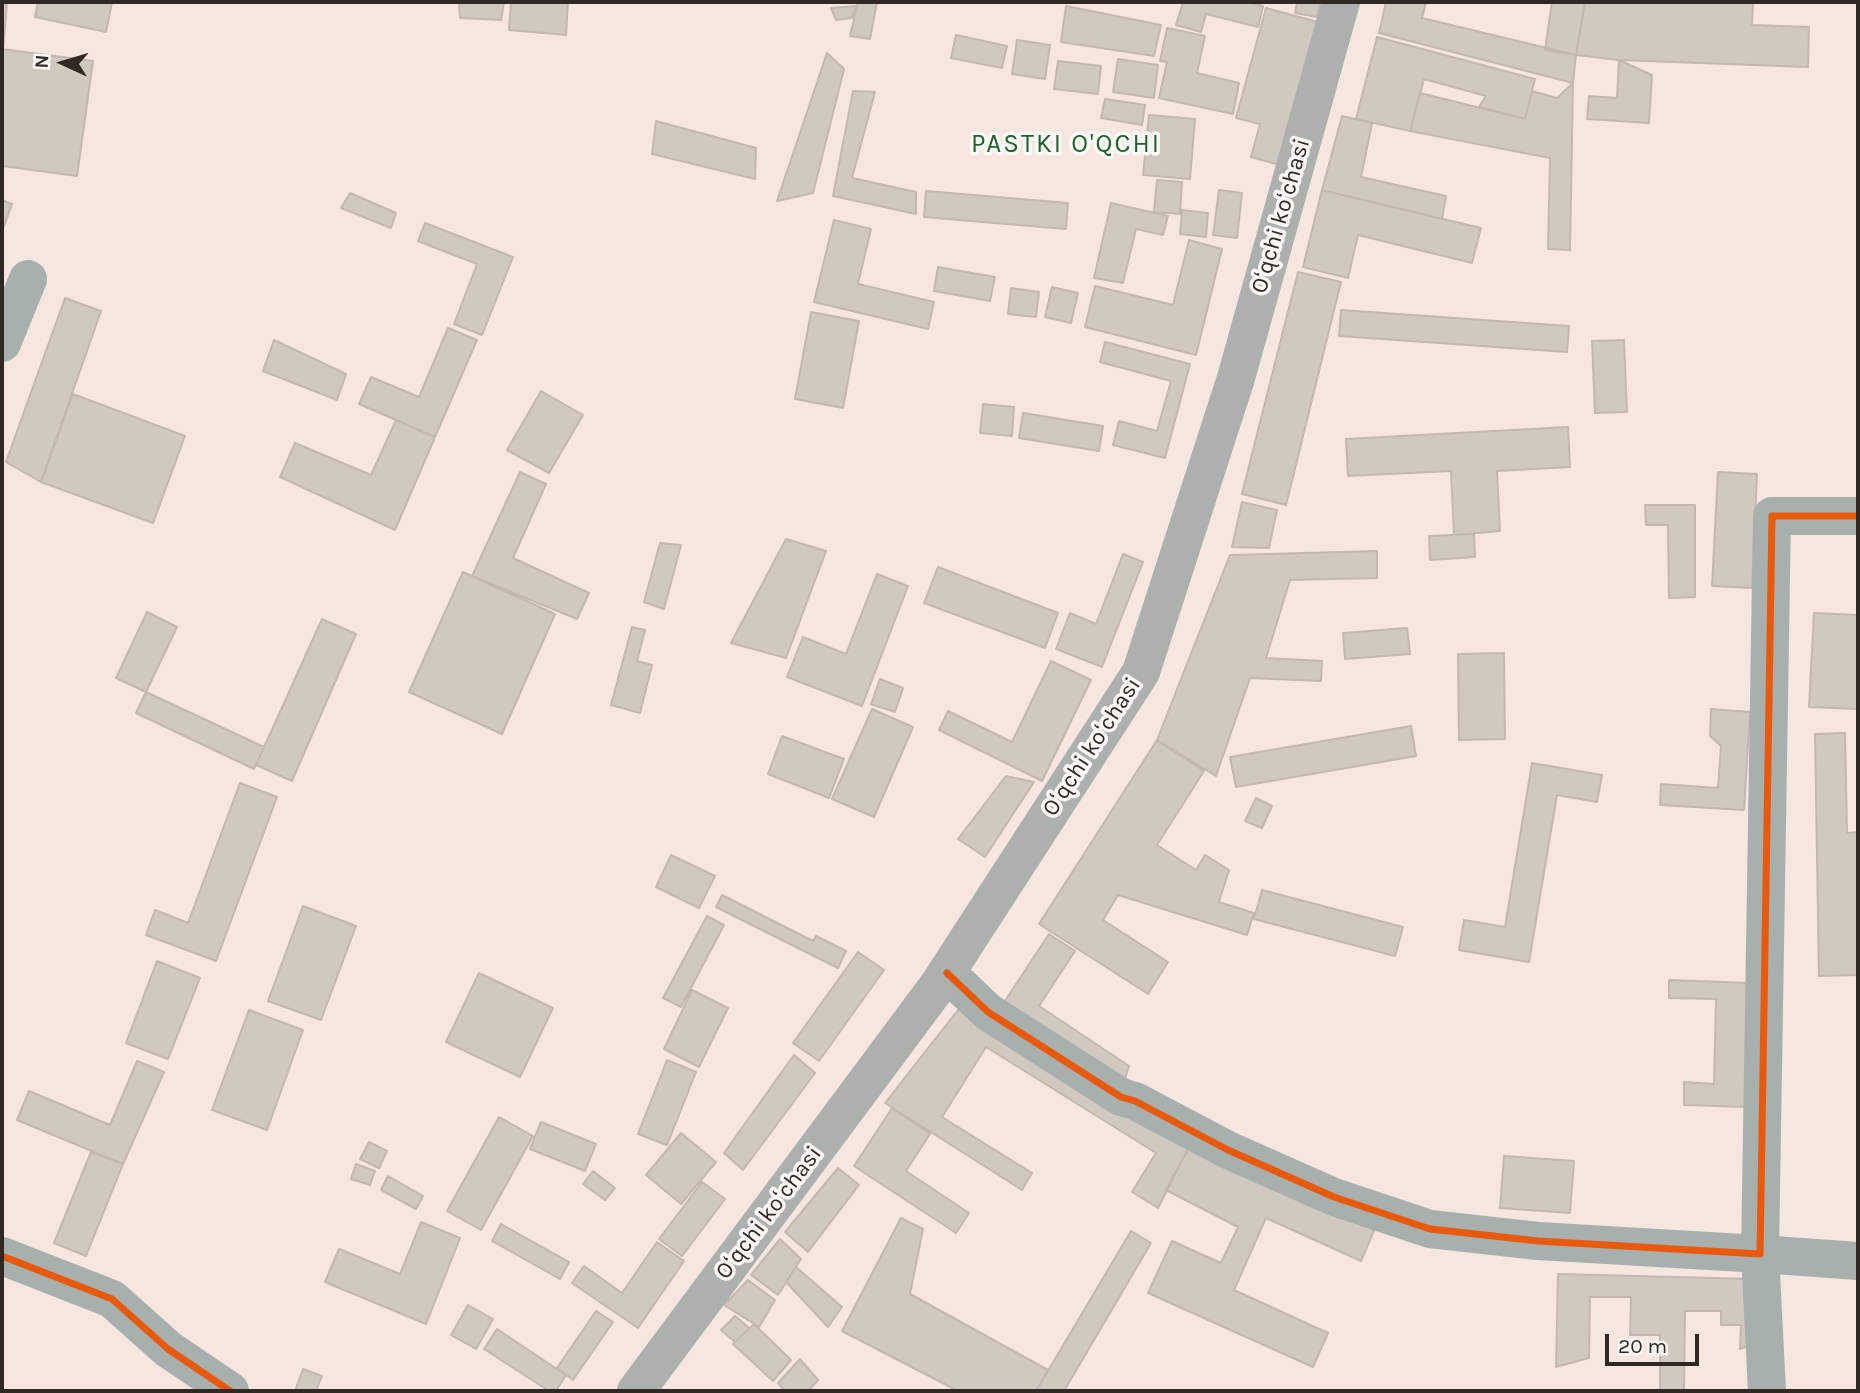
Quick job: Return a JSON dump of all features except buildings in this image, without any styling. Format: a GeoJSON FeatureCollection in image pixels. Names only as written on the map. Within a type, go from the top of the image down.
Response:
{"type":"FeatureCollection","features":[{"type":"Feature","properties":{"kind":"main road","name":"Oʻqchi koʻchasi"},"geometry":{"type":"LineString","coordinates":[[636,1391],[947,973],[1141,672],[1236,378],[1341,2]]}},
{"type":"Feature","properties":{"kind":"street"},"geometry":{"type":"LineString","coordinates":[[2,343],[29,279]]}},
{"type":"Feature","properties":{"kind":"street"},"geometry":{"type":"LineString","coordinates":[[1767,1391],[1760,1254],[1772,516],[1858,516]]}},
{"type":"Feature","properties":{"kind":"street"},"geometry":{"type":"LineString","coordinates":[[947,973],[988,1012],[1121,1097],[1135,1101],[1228,1150],[1334,1197],[1430,1229],[1538,1241],[1858,1261]]}},
{"type":"Feature","properties":{"kind":"street"},"geometry":{"type":"LineString","coordinates":[[2,1256],[112,1299],[169,1349],[230,1391]]}},
{"type":"Feature","properties":{"kind":"cycle path"},"geometry":{"type":"LineString","coordinates":[[947,973],[988,1012],[1121,1097],[1135,1101],[1228,1150],[1334,1197],[1430,1229],[1538,1241],[1760,1254],[1772,516],[1858,516]]}},
{"type":"Feature","properties":{"kind":"cycle path"},"geometry":{"type":"LineString","coordinates":[[2,1256],[112,1299],[168,1349],[230,1391]]}},
{"type":"Feature","properties":{"kind":"district","name":"PASTKI O'QCHI"},"geometry":{"type":"Point","coordinates":[1066,145]}}]}
